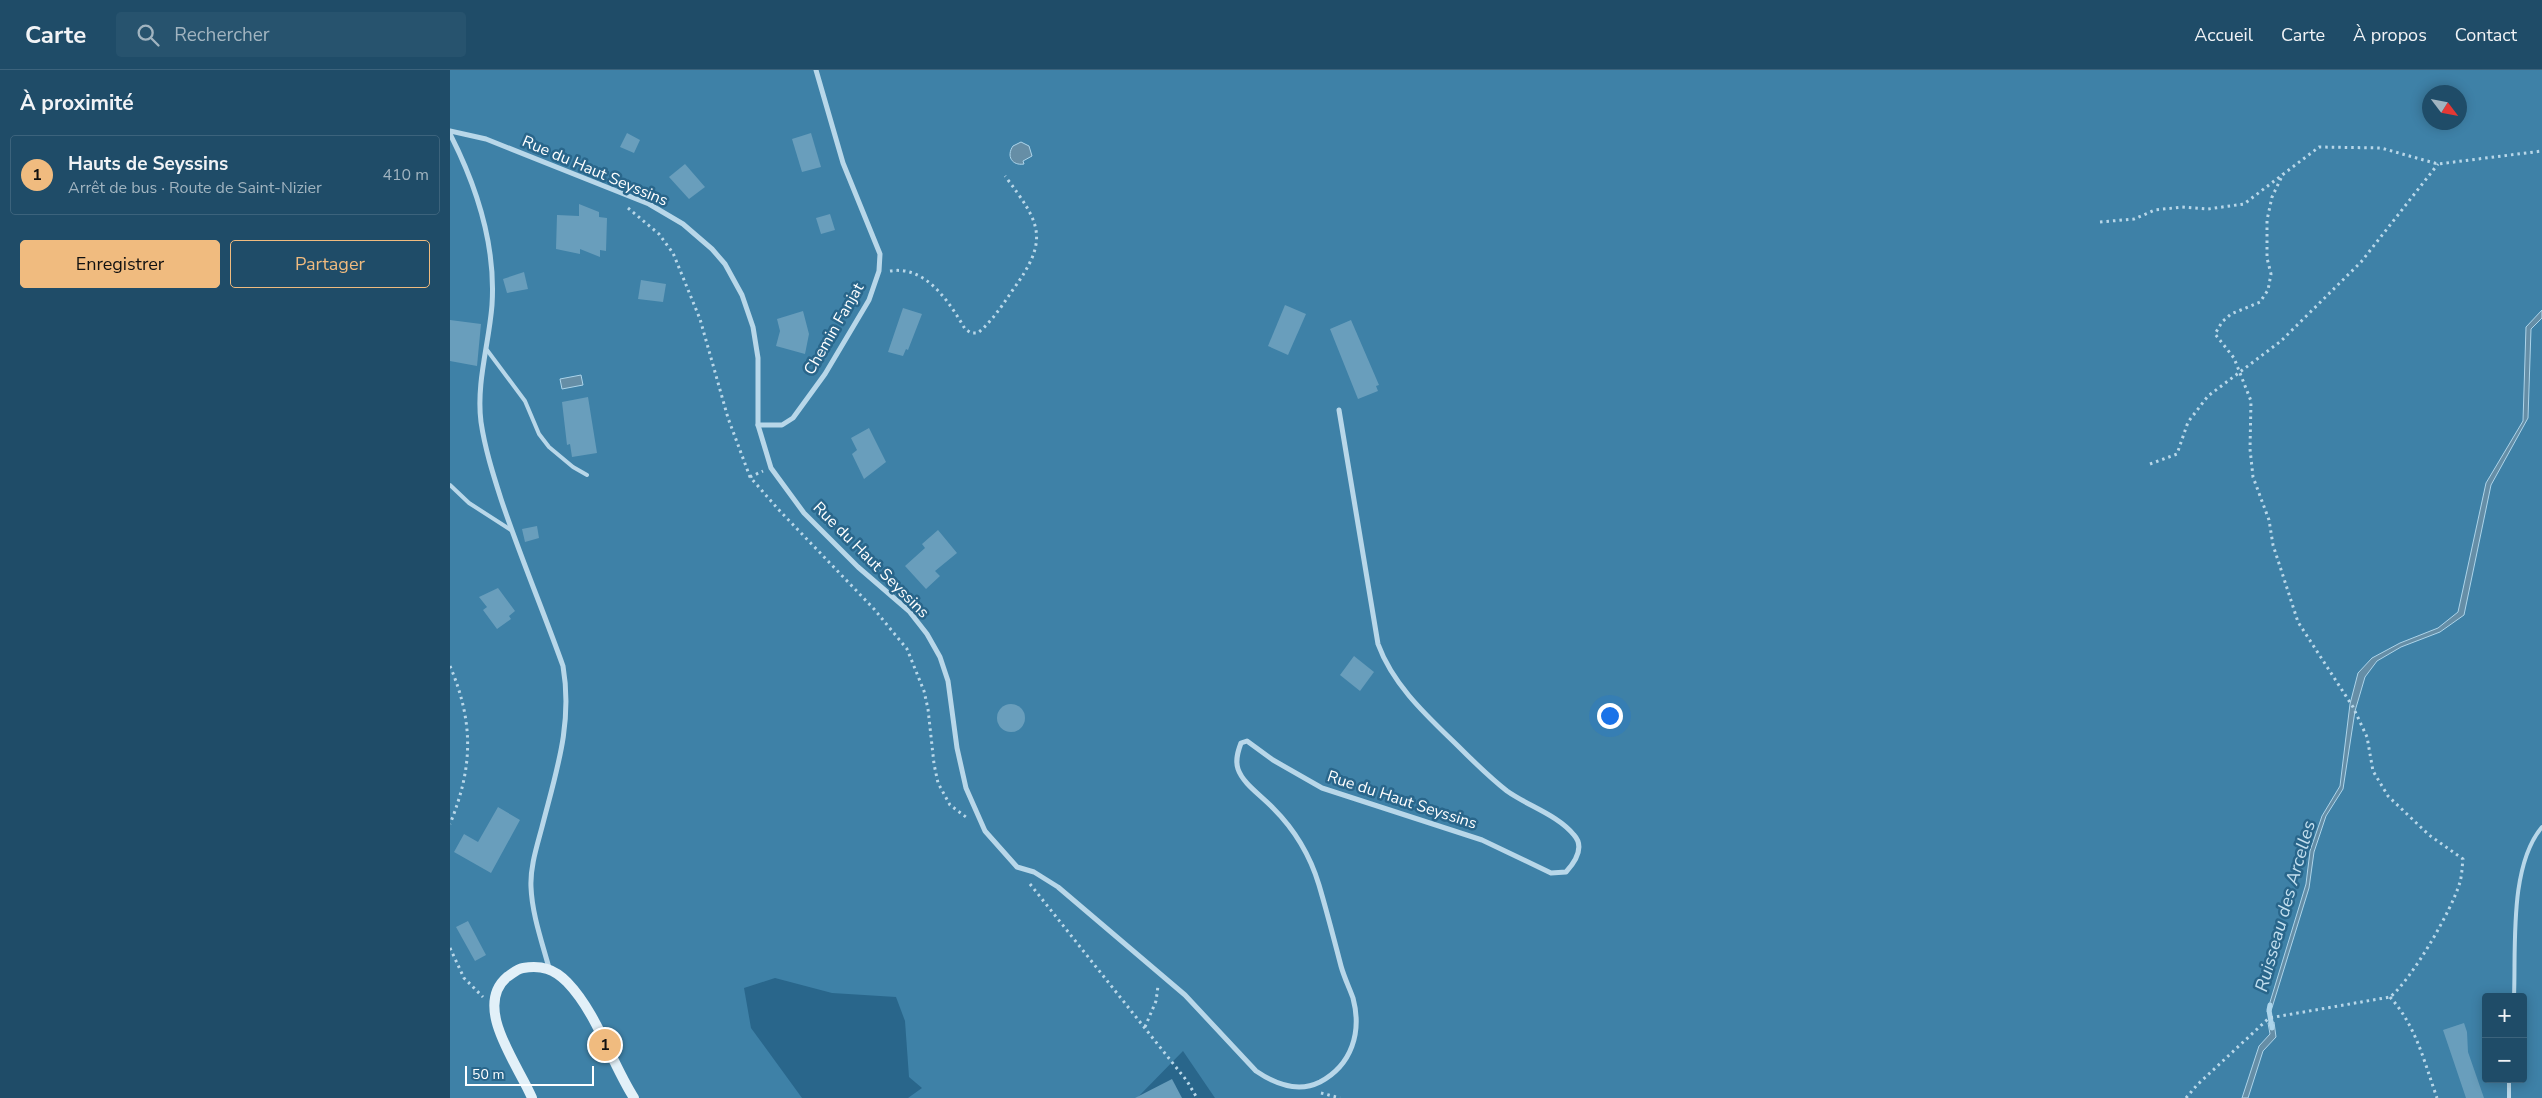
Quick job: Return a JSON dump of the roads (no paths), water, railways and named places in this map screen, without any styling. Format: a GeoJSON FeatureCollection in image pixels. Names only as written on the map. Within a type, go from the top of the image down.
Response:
{"type":"FeatureCollection","features":[{"type":"Feature","properties":{"kind":"main road"},"geometry":{"type":"LineString","coordinates":[[532,1098],[500,1034],[495,1018],[494,1005],[502,982],[518,968],[539,965],[549,968],[567,982],[577,995],[601,1034],[634,1098]]}},
{"type":"Feature","properties":{"kind":"street","name":"Chemin Fanjat"},"geometry":{"type":"LineString","coordinates":[[758,425],[782,425],[793,418],[825,374],[869,300],[878,275],[880,254],[843,164],[816,70]]}},
{"type":"Feature","properties":{"kind":"street","name":"Rue du Haut Seyssins"},"geometry":{"type":"LineString","coordinates":[[450,132],[471,178],[490,249],[492,305],[480,393],[485,448],[511,530],[563,666],[568,705],[564,738],[534,856],[531,886],[537,923],[549,968]]}},
{"type":"Feature","properties":{"kind":"street","name":"Rue du Haut Seyssins"},"geometry":{"type":"LineString","coordinates":[[450,132],[486,139],[592,183],[628,194],[683,224],[712,249],[735,280],[753,327],[758,358],[758,425],[771,468],[804,512],[858,567],[909,611],[927,634],[940,657],[948,681],[956,748],[966,788],[984,831],[1017,867],[1034,872],[1058,886],[1160,974],[1203,1013],[1256,1070],[1268,1079],[1284,1085],[1301,1088],[1327,1078],[1343,1065],[1354,1044],[1357,1023],[1353,998],[1342,970],[1319,885],[1300,840],[1273,808],[1252,788],[1238,769],[1236,756],[1241,743],[1247,741],[1273,760],[1322,788],[1482,840],[1551,872],[1566,872],[1576,862],[1579,850],[1576,836],[1508,791],[1481,768],[1424,713],[1385,662],[1378,644],[1339,410]]}},
{"type":"Feature","properties":{"kind":"lane"},"geometry":{"type":"LineString","coordinates":[[487,350],[525,401],[540,434],[549,447],[573,467],[587,475]]}},
{"type":"Feature","properties":{"kind":"lane"},"geometry":{"type":"LineString","coordinates":[[450,485],[468,503],[511,530]]}},
{"type":"Feature","properties":{"kind":"lane"},"geometry":{"type":"LineString","coordinates":[[2514,993],[2518,890],[2525,854],[2533,838],[2542,827]]}},
{"type":"Feature","properties":{"kind":"lane"},"geometry":{"type":"LineString","coordinates":[[2509,1083],[2509,1098]]}},
{"type":"Feature","properties":{"kind":"waterway","name":"Ruisseau des Arcelles"},"geometry":{"type":"LineString","coordinates":[[2270,1005],[2272,1028]]}},
{"type":"Feature","properties":{"kind":"place","name":"Hauts de Seyssins"},"geometry":{"type":"Point","coordinates":[605,1045]}}]}
